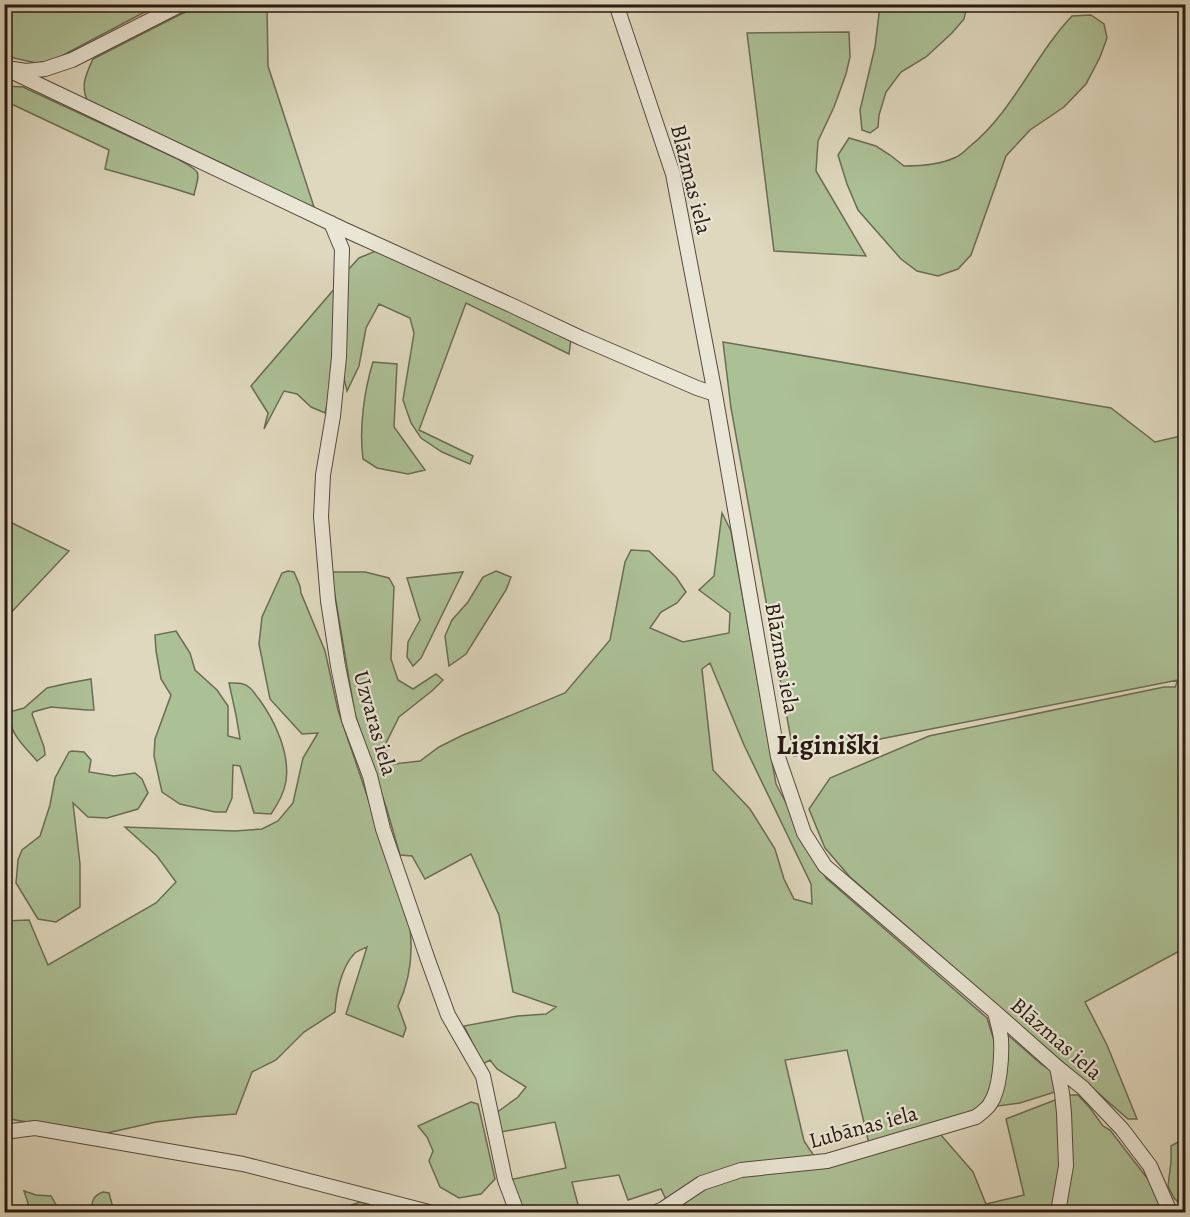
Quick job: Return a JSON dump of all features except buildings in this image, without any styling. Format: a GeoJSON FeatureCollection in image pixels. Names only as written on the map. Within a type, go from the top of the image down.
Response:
{"type":"FeatureCollection","features":[{"type":"Feature","properties":{"kind":"street"},"geometry":{"type":"LineString","coordinates":[[4,68],[26,71],[45,69],[72,60],[182,4]]}},
{"type":"Feature","properties":{"kind":"street","name":"Blāzmas iela"},"geometry":{"type":"LineString","coordinates":[[616,4],[673,174],[715,394],[778,757],[804,833],[825,866],[1083,1088],[1122,1129],[1150,1166],[1170,1212]]}},
{"type":"Feature","properties":{"kind":"street"},"geometry":{"type":"LineString","coordinates":[[4,68],[581,338],[715,394]]}},
{"type":"Feature","properties":{"kind":"street","name":"Uzvaras iela"},"geometry":{"type":"LineString","coordinates":[[331,223],[342,249],[339,345],[333,416],[323,476],[321,517],[328,601],[338,666],[349,720],[370,776],[383,829],[447,1015],[483,1076],[505,1180],[517,1212]]}},
{"type":"Feature","properties":{"kind":"street","name":"Lubānas iela"},"geometry":{"type":"LineString","coordinates":[[656,1212],[702,1183],[741,1170],[826,1161],[976,1117],[989,1106],[994,1098],[998,1079],[1001,1037],[995,1012]]}},
{"type":"Feature","properties":{"kind":"street"},"geometry":{"type":"LineString","coordinates":[[1057,1067],[1062,1093],[1066,1166],[1058,1212]]}},
{"type":"Feature","properties":{"kind":"street"},"geometry":{"type":"LineString","coordinates":[[4,1132],[35,1128],[243,1164],[429,1212]]}},
{"type":"Feature","properties":{"kind":"green space"},"geometry":{"type":"Polygon","coordinates":[[[4,5],[158,5],[52,61],[36,63],[5,56],[4,5]]]}},
{"type":"Feature","properties":{"kind":"green space"},"geometry":{"type":"Polygon","coordinates":[[[207,5],[267,5],[268,66],[314,207],[294,200],[223,164],[88,102],[84,85],[93,59],[181,14],[207,5]]]}},
{"type":"Feature","properties":{"kind":"green space"},"geometry":{"type":"Polygon","coordinates":[[[880,5],[967,5],[964,19],[952,33],[926,57],[901,72],[886,92],[878,127],[870,133],[862,130],[860,110],[875,47],[880,5]]]}},
{"type":"Feature","properties":{"kind":"green space"},"geometry":{"type":"Polygon","coordinates":[[[1091,15],[1104,24],[1107,38],[1100,57],[1086,84],[1064,107],[1030,130],[1006,156],[971,255],[958,269],[938,276],[917,271],[901,259],[858,210],[838,155],[849,138],[876,146],[904,166],[936,164],[956,157],[984,133],[998,117],[1046,48],[1072,16],[1091,15]]]}},
{"type":"Feature","properties":{"kind":"green space"},"geometry":{"type":"Polygon","coordinates":[[[849,32],[850,57],[846,74],[818,141],[816,171],[866,256],[774,251],[747,33],[849,32]]]}},
{"type":"Feature","properties":{"kind":"green space"},"geometry":{"type":"Polygon","coordinates":[[[5,86],[23,87],[178,159],[197,172],[194,195],[105,169],[109,150],[5,101],[5,86]]]}},
{"type":"Feature","properties":{"kind":"green space"},"geometry":{"type":"Polygon","coordinates":[[[378,250],[571,339],[569,354],[466,303],[419,430],[473,456],[470,464],[442,452],[421,438],[411,423],[403,400],[414,333],[410,318],[379,304],[366,328],[359,366],[347,391],[344,379],[347,271],[359,258],[378,250]]]}},
{"type":"Feature","properties":{"kind":"green space"},"geometry":{"type":"Polygon","coordinates":[[[336,287],[332,384],[325,413],[311,407],[297,394],[284,391],[264,429],[268,413],[251,386],[336,287]]]}},
{"type":"Feature","properties":{"kind":"green space"},"geometry":{"type":"Polygon","coordinates":[[[723,342],[1111,408],[1155,442],[1185,435],[1185,948],[1085,1002],[1107,1045],[1137,1119],[1128,1119],[850,877],[825,848],[809,809],[830,778],[929,736],[1164,687],[1175,687],[1178,680],[794,756],[731,408],[723,342]]]}},
{"type":"Feature","properties":{"kind":"green space"},"geometry":{"type":"Polygon","coordinates":[[[373,362],[397,364],[394,427],[425,470],[408,474],[377,468],[363,459],[363,410],[373,362]]]}},
{"type":"Feature","properties":{"kind":"green space"},"geometry":{"type":"Polygon","coordinates":[[[722,513],[731,531],[776,784],[826,878],[987,1018],[997,1050],[994,1076],[985,1100],[972,1114],[869,1144],[847,1050],[785,1060],[804,1141],[816,1159],[941,1135],[973,1172],[986,1204],[1024,1195],[1006,1119],[1068,1095],[1078,1095],[1103,1126],[1110,1130],[1151,1183],[1163,1212],[672,1212],[661,1189],[628,1200],[619,1175],[572,1182],[580,1212],[521,1212],[509,1180],[566,1168],[555,1122],[501,1132],[496,1113],[518,1097],[526,1087],[497,1069],[490,1060],[483,1064],[464,1026],[518,1016],[546,1014],[556,1007],[513,992],[499,915],[471,854],[425,879],[412,856],[400,855],[355,714],[331,572],[365,572],[389,578],[394,587],[391,659],[398,680],[413,689],[436,674],[443,680],[399,717],[386,743],[387,756],[394,764],[420,761],[439,747],[463,735],[565,693],[610,640],[625,562],[631,550],[649,551],[676,577],[686,592],[677,603],[661,612],[650,628],[683,642],[729,633],[730,613],[699,590],[714,576],[722,513]],[[710,663],[702,669],[713,770],[750,809],[775,849],[784,879],[794,899],[812,904],[811,884],[744,745],[710,663]]]}},
{"type":"Feature","properties":{"kind":"green space"},"geometry":{"type":"Polygon","coordinates":[[[4,519],[69,551],[5,619],[4,619],[4,519]]]}},
{"type":"Feature","properties":{"kind":"green space"},"geometry":{"type":"Polygon","coordinates":[[[496,571],[511,577],[506,590],[466,654],[449,666],[445,636],[452,620],[468,602],[483,577],[496,571]]]}},
{"type":"Feature","properties":{"kind":"green space"},"geometry":{"type":"Polygon","coordinates":[[[294,572],[325,651],[338,710],[408,916],[411,939],[410,962],[406,984],[398,1006],[406,1028],[403,1037],[346,1014],[367,947],[354,954],[346,966],[338,989],[335,1012],[304,1032],[276,1060],[252,1072],[236,1114],[156,1122],[98,1135],[5,1118],[4,921],[29,920],[48,965],[156,903],[176,882],[157,856],[125,827],[235,831],[262,829],[278,821],[293,803],[303,758],[318,733],[302,734],[270,699],[259,644],[262,617],[282,573],[294,572]]]}},
{"type":"Feature","properties":{"kind":"green space"},"geometry":{"type":"Polygon","coordinates":[[[463,572],[421,658],[413,666],[407,657],[408,642],[420,620],[407,578],[463,572]]]}},
{"type":"Feature","properties":{"kind":"green space"},"geometry":{"type":"Polygon","coordinates":[[[176,631],[190,653],[195,670],[217,690],[228,706],[228,736],[240,739],[229,683],[248,686],[271,717],[280,738],[287,770],[284,790],[271,814],[254,813],[240,766],[233,765],[232,798],[226,812],[215,812],[180,804],[162,792],[154,756],[155,739],[171,695],[161,679],[155,635],[176,631]]]}},
{"type":"Feature","properties":{"kind":"green space"},"geometry":{"type":"Polygon","coordinates":[[[91,679],[94,710],[51,707],[33,712],[45,755],[37,761],[14,732],[9,712],[24,708],[47,688],[91,679]]]}},
{"type":"Feature","properties":{"kind":"green space"},"geometry":{"type":"Polygon","coordinates":[[[69,752],[84,752],[91,760],[89,772],[114,776],[135,773],[142,779],[148,793],[138,809],[107,818],[88,817],[73,803],[80,864],[80,907],[56,922],[38,919],[16,883],[18,860],[22,850],[40,836],[50,805],[55,778],[69,752]]]}},
{"type":"Feature","properties":{"kind":"green space"},"geometry":{"type":"Polygon","coordinates":[[[1009,1036],[1056,1074],[1058,1091],[1020,1103],[998,1106],[996,1102],[1005,1038],[1009,1036]]]}},
{"type":"Feature","properties":{"kind":"green space"},"geometry":{"type":"Polygon","coordinates":[[[471,1102],[478,1104],[495,1179],[481,1194],[459,1198],[440,1187],[429,1161],[433,1151],[427,1137],[418,1126],[471,1102]]]}},
{"type":"Feature","properties":{"kind":"green space"},"geometry":{"type":"Polygon","coordinates":[[[1185,1138],[1185,1203],[1181,1205],[1174,1198],[1168,1186],[1171,1146],[1185,1138]]]}},
{"type":"Feature","properties":{"kind":"green space"},"geometry":{"type":"Polygon","coordinates":[[[24,1191],[51,1196],[60,1212],[31,1212],[24,1191]]]}},
{"type":"Feature","properties":{"kind":"green space"},"geometry":{"type":"Polygon","coordinates":[[[103,1192],[109,1193],[114,1212],[91,1212],[93,1200],[103,1192]]]}},
{"type":"Feature","properties":{"kind":"green space"},"geometry":{"type":"Polygon","coordinates":[[[360,1202],[401,1212],[331,1212],[360,1202]]]}},
{"type":"Feature","properties":{"kind":"district","name":"Liginiški"},"geometry":{"type":"Point","coordinates":[828,744]}}]}
